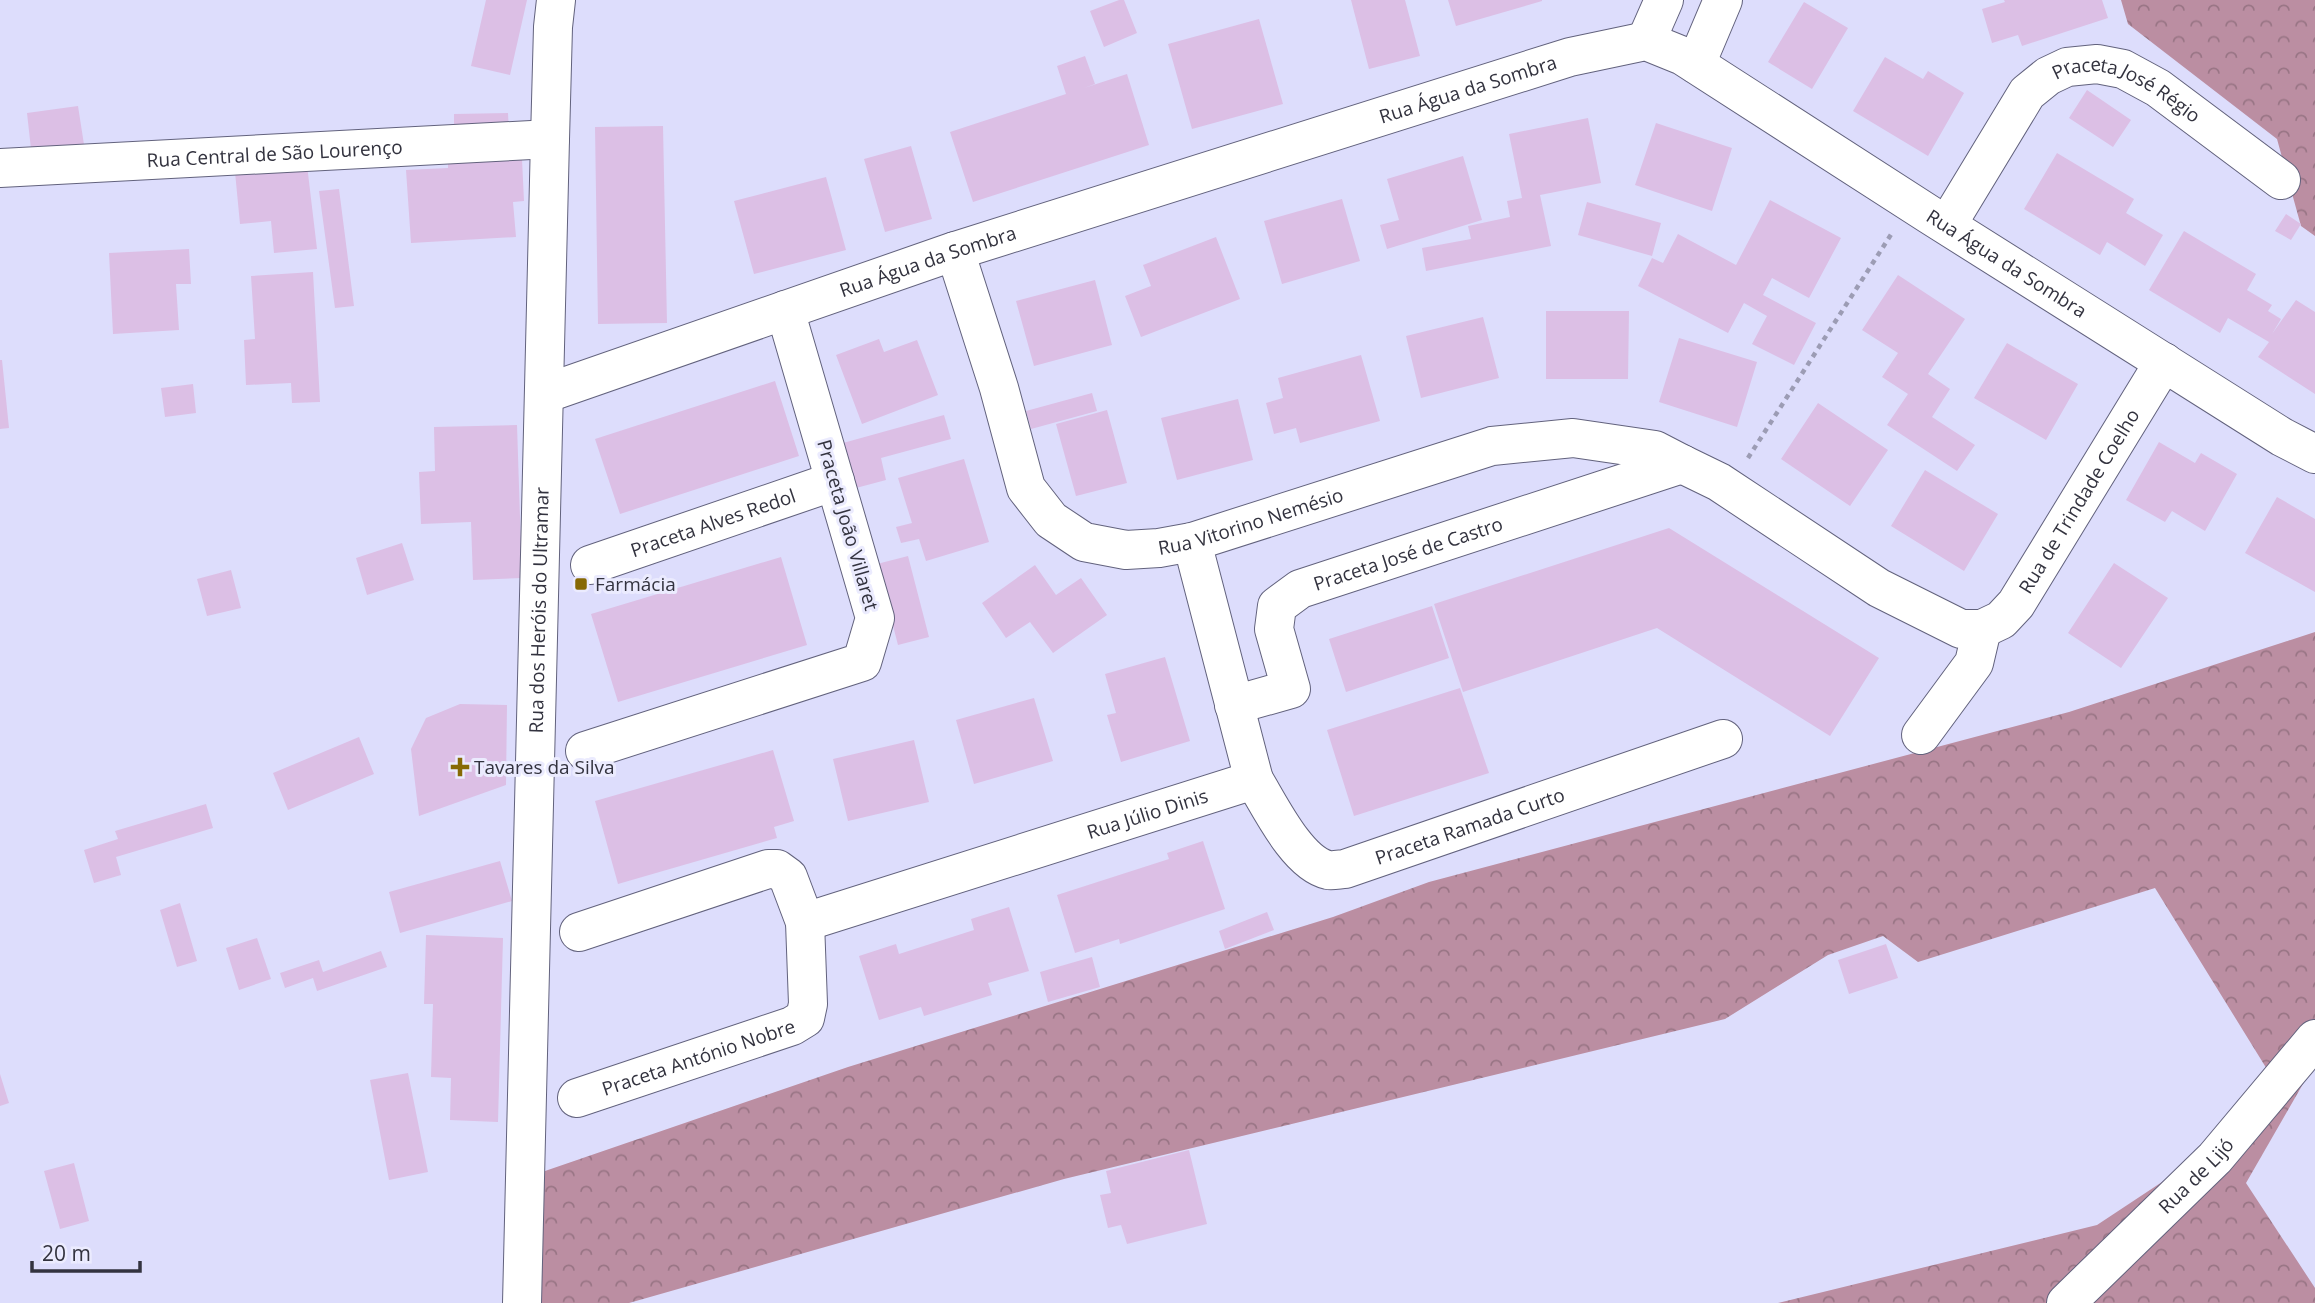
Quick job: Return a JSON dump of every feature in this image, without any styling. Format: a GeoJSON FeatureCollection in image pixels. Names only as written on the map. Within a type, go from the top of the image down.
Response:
{"type":"FeatureCollection","features":[{"type":"Feature","properties":{"kind":"street","name":"Rua dos Heróis do Ultramar"},"geometry":{"type":"LineString","coordinates":[[522,1303],[550,139],[556,0]]}},
{"type":"Feature","properties":{"kind":"street"},"geometry":{"type":"LineString","coordinates":[[1646,41],[1664,0]]}},
{"type":"Feature","properties":{"kind":"street"},"geometry":{"type":"LineString","coordinates":[[1696,64],[1723,0]]}},
{"type":"Feature","properties":{"kind":"street","name":"Rua Água da Sombra"},"geometry":{"type":"LineString","coordinates":[[544,394],[955,251],[1570,57],[1646,41],[1696,64],[2282,437],[2315,454]]}},
{"type":"Feature","properties":{"kind":"street","name":"Praceta José Régio"},"geometry":{"type":"LineString","coordinates":[[1947,225],[2027,93],[2048,76],[2067,67],[2097,64],[2123,69],[2158,88],[2281,180]]}},
{"type":"Feature","properties":{"kind":"street","name":"Rua Central de São Lourenço"},"geometry":{"type":"LineString","coordinates":[[0,168],[550,139]]}},
{"type":"Feature","properties":{"kind":"street","name":"Rua Vitorino Nemésio"},"geometry":{"type":"LineString","coordinates":[[955,251],[999,388],[1026,488],[1051,520],[1084,542],[1126,550],[1192,542],[1492,446],[1573,438],[1655,450],[1728,489]]}},
{"type":"Feature","properties":{"kind":"street","name":"Praceta João Villaret"},"geometry":{"type":"LineString","coordinates":[[584,751],[862,662],[875,618],[785,310]]}},
{"type":"Feature","properties":{"kind":"street","name":"Rua de Trindade Coelho"},"geometry":{"type":"LineString","coordinates":[[1982,629],[2001,620],[2016,604],[2164,362]]}},
{"type":"Feature","properties":{"kind":"street","name":"Praceta José de Castro"},"geometry":{"type":"LineString","coordinates":[[1234,705],[1291,689],[1274,629],[1277,606],[1300,589],[1682,464]]}},
{"type":"Feature","properties":{"kind":"street","name":"Praceta Alves Redol"},"geometry":{"type":"LineString","coordinates":[[590,565],[835,481]]}},
{"type":"Feature","properties":{"kind":"street"},"geometry":{"type":"LineString","coordinates":[[1728,489],[1879,588],[1961,629],[1982,629],[1974,663],[1921,735]]}},
{"type":"Feature","properties":{"kind":"street"},"geometry":{"type":"LineString","coordinates":[[1192,542],[1254,780]]}},
{"type":"Feature","properties":{"kind":"street","name":"Praceta Ramada Curto"},"geometry":{"type":"LineString","coordinates":[[1254,780],[1298,850],[1312,862],[1328,870],[1345,869],[1723,739]]}},
{"type":"Feature","properties":{"kind":"street","name":"Rua Júlio Dinis"},"geometry":{"type":"LineString","coordinates":[[805,922],[1254,780]]}},
{"type":"Feature","properties":{"kind":"street","name":"Praceta António Nobre"},"geometry":{"type":"LineString","coordinates":[[578,1098],[799,1023],[808,1011],[805,922],[788,877],[777,869],[768,869],[579,932]]}},
{"type":"Feature","properties":{"kind":"street","name":"Rua de Lijó"},"geometry":{"type":"LineString","coordinates":[[2066,1303],[2215,1158],[2315,1039]]}},
{"type":"Feature","properties":{"kind":"path"},"geometry":{"type":"LineString","coordinates":[[1728,489],[1911,203]]}},
{"type":"Feature","properties":{"kind":"green space"},"geometry":{"type":"Polygon","coordinates":[[[2121,0],[2315,0],[2315,236],[2301,226],[2277,139],[2128,24],[2121,0]]]}},
{"type":"Feature","properties":{"kind":"green space"},"geometry":{"type":"Polygon","coordinates":[[[2315,632],[2315,1063],[2246,1183],[2315,1288],[2315,1303],[1778,1303],[2097,1225],[2286,1100],[2155,888],[1918,962],[1883,936],[1828,955],[1725,1019],[1064,1179],[629,1303],[534,1303],[545,1171],[848,1067],[1333,917],[1429,882],[2069,712],[2315,632]]]}},
{"type":"Feature","properties":{"kind":"building"},"geometry":{"type":"Polygon","coordinates":[[[486,0],[527,0],[510,75],[471,66],[486,0]]]}},
{"type":"Feature","properties":{"kind":"building"},"geometry":{"type":"Polygon","coordinates":[[[1124,0],[1137,33],[1104,47],[1090,11],[1124,0]]]}},
{"type":"Feature","properties":{"kind":"building"},"geometry":{"type":"Polygon","coordinates":[[[1351,0],[1405,0],[1420,56],[1369,69],[1351,0]]]}},
{"type":"Feature","properties":{"kind":"building"},"geometry":{"type":"Polygon","coordinates":[[[1448,0],[1542,0],[1542,1],[1456,26],[1448,0]]]}},
{"type":"Feature","properties":{"kind":"building"},"geometry":{"type":"Polygon","coordinates":[[[2004,0],[2102,0],[2108,18],[2022,46],[2018,35],[1992,43],[1982,9],[2005,2],[2004,0]]]}},
{"type":"Feature","properties":{"kind":"building"},"geometry":{"type":"Polygon","coordinates":[[[1804,2],[1848,28],[1812,89],[1768,62],[1804,2]]]}},
{"type":"Feature","properties":{"kind":"building"},"geometry":{"type":"Polygon","coordinates":[[[1259,19],[1283,104],[1192,129],[1168,44],[1259,19]]]}},
{"type":"Feature","properties":{"kind":"building"},"geometry":{"type":"Polygon","coordinates":[[[1085,56],[1095,84],[1084,88],[1127,74],[1149,145],[973,202],[950,132],[1066,94],[1057,66],[1085,56]]]}},
{"type":"Feature","properties":{"kind":"building"},"geometry":{"type":"Polygon","coordinates":[[[1885,57],[1923,79],[1928,71],[1964,93],[1928,156],[1853,111],[1885,57]]]}},
{"type":"Feature","properties":{"kind":"building"},"geometry":{"type":"Polygon","coordinates":[[[2087,90],[2131,120],[2113,147],[2069,118],[2087,90]]]}},
{"type":"Feature","properties":{"kind":"building"},"geometry":{"type":"Polygon","coordinates":[[[78,106],[85,151],[32,158],[27,113],[78,106]]]}},
{"type":"Feature","properties":{"kind":"building"},"geometry":{"type":"Polygon","coordinates":[[[508,113],[509,134],[454,134],[454,114],[508,113]]]}},
{"type":"Feature","properties":{"kind":"building"},"geometry":{"type":"Polygon","coordinates":[[[1588,118],[1601,183],[1540,195],[1551,246],[1426,271],[1422,248],[1471,239],[1468,226],[1510,217],[1507,201],[1522,198],[1509,134],[1588,118]]]}},
{"type":"Feature","properties":{"kind":"building"},"geometry":{"type":"Polygon","coordinates":[[[1656,123],[1732,148],[1712,211],[1635,185],[1656,123]]]}},
{"type":"Feature","properties":{"kind":"building"},"geometry":{"type":"Polygon","coordinates":[[[663,126],[667,323],[598,324],[595,127],[663,126]]]}},
{"type":"Feature","properties":{"kind":"building"},"geometry":{"type":"Polygon","coordinates":[[[911,146],[932,219],[885,232],[864,159],[911,146]]]}},
{"type":"Feature","properties":{"kind":"building"},"geometry":{"type":"Polygon","coordinates":[[[2057,153],[2134,199],[2126,213],[2163,235],[2145,266],[2107,242],[2100,255],[2024,209],[2057,153]]]}},
{"type":"Feature","properties":{"kind":"building"},"geometry":{"type":"Polygon","coordinates":[[[1463,156],[1482,220],[1387,249],[1380,225],[1399,220],[1387,179],[1463,156]]]}},
{"type":"Feature","properties":{"kind":"building"},"geometry":{"type":"Polygon","coordinates":[[[522,159],[524,201],[513,202],[516,237],[411,243],[406,170],[522,159]]]}},
{"type":"Feature","properties":{"kind":"building"},"geometry":{"type":"Polygon","coordinates":[[[307,165],[317,249],[274,253],[271,221],[240,224],[235,172],[307,165]]]}},
{"type":"Feature","properties":{"kind":"building"},"geometry":{"type":"Polygon","coordinates":[[[826,177],[846,250],[754,274],[734,201],[826,177]]]}},
{"type":"Feature","properties":{"kind":"building"},"geometry":{"type":"Polygon","coordinates":[[[339,189],[354,306],[335,308],[319,191],[339,189]]]}},
{"type":"Feature","properties":{"kind":"building"},"geometry":{"type":"Polygon","coordinates":[[[1342,199],[1360,261],[1282,284],[1264,221],[1342,199]]]}},
{"type":"Feature","properties":{"kind":"building"},"geometry":{"type":"Polygon","coordinates":[[[1770,200],[1841,238],[1809,298],[1772,278],[1763,295],[1816,323],[1794,365],[1752,344],[1767,316],[1744,303],[1728,333],[1638,286],[1652,258],[1663,263],[1678,234],[1736,265],[1770,200]]]}},
{"type":"Feature","properties":{"kind":"building"},"geometry":{"type":"Polygon","coordinates":[[[1587,202],[1661,223],[1652,256],[1578,235],[1587,202]]]}},
{"type":"Feature","properties":{"kind":"building"},"geometry":{"type":"Polygon","coordinates":[[[2286,214],[2301,224],[2291,240],[2275,231],[2286,214]]]}},
{"type":"Feature","properties":{"kind":"building"},"geometry":{"type":"Polygon","coordinates":[[[2184,231],[2256,274],[2247,290],[2272,305],[2268,311],[2281,319],[2272,334],[2296,300],[2315,312],[2315,394],[2258,357],[2269,342],[2228,318],[2220,333],[2149,290],[2184,231]]]}},
{"type":"Feature","properties":{"kind":"building"},"geometry":{"type":"Polygon","coordinates":[[[1216,237],[1240,299],[1141,337],[1125,296],[1151,286],[1143,265],[1216,237]]]}},
{"type":"Feature","properties":{"kind":"building"},"geometry":{"type":"Polygon","coordinates":[[[189,249],[191,284],[176,284],[179,330],[113,334],[109,253],[189,249]]]}},
{"type":"Feature","properties":{"kind":"building"},"geometry":{"type":"Polygon","coordinates":[[[313,272],[320,402],[292,403],[291,383],[246,385],[244,340],[255,339],[251,276],[313,272]]]}},
{"type":"Feature","properties":{"kind":"building"},"geometry":{"type":"Polygon","coordinates":[[[1898,275],[1965,319],[1928,374],[1950,389],[1932,417],[1975,445],[1957,471],[1887,425],[1908,394],[1882,377],[1898,353],[1862,330],[1898,275]]]}},
{"type":"Feature","properties":{"kind":"building"},"geometry":{"type":"Polygon","coordinates":[[[1095,280],[1112,345],[1034,366],[1016,301],[1095,280]]]}},
{"type":"Feature","properties":{"kind":"building"},"geometry":{"type":"Polygon","coordinates":[[[1546,311],[1629,311],[1628,379],[1546,379],[1546,311]]]}},
{"type":"Feature","properties":{"kind":"building"},"geometry":{"type":"Polygon","coordinates":[[[1483,317],[1499,378],[1421,398],[1406,336],[1483,317]]]}},
{"type":"Feature","properties":{"kind":"building"},"geometry":{"type":"Polygon","coordinates":[[[1679,338],[1757,362],[1737,427],[1659,402],[1679,338]]]}},
{"type":"Feature","properties":{"kind":"building"},"geometry":{"type":"Polygon","coordinates":[[[879,339],[884,352],[917,340],[938,395],[862,424],[836,355],[879,339]]]}},
{"type":"Feature","properties":{"kind":"building"},"geometry":{"type":"Polygon","coordinates":[[[2007,343],[2078,384],[2046,440],[1974,398],[2007,343]]]}},
{"type":"Feature","properties":{"kind":"building"},"geometry":{"type":"Polygon","coordinates":[[[1361,355],[1380,421],[1300,443],[1296,428],[1274,434],[1266,403],[1283,398],[1278,378],[1361,355]]]}},
{"type":"Feature","properties":{"kind":"building"},"geometry":{"type":"Polygon","coordinates":[[[0,360],[9,428],[0,429],[0,360]]]}},
{"type":"Feature","properties":{"kind":"building"},"geometry":{"type":"Polygon","coordinates":[[[775,381],[799,456],[620,514],[595,439],[775,381]]]}},
{"type":"Feature","properties":{"kind":"building"},"geometry":{"type":"Polygon","coordinates":[[[193,384],[196,413],[165,417],[161,388],[193,384]]]}},
{"type":"Feature","properties":{"kind":"building"},"geometry":{"type":"Polygon","coordinates":[[[1092,393],[1097,411],[1031,429],[1026,411],[1092,393]]]}},
{"type":"Feature","properties":{"kind":"building"},"geometry":{"type":"Polygon","coordinates":[[[1238,399],[1253,460],[1177,480],[1161,418],[1238,399]]]}},
{"type":"Feature","properties":{"kind":"building"},"geometry":{"type":"Polygon","coordinates":[[[1818,403],[1888,450],[1850,506],[1781,459],[1818,403]]]}},
{"type":"Feature","properties":{"kind":"building"},"geometry":{"type":"Polygon","coordinates":[[[1107,410],[1127,483],[1076,496],[1056,424],[1107,410]]]}},
{"type":"Feature","properties":{"kind":"building"},"geometry":{"type":"Polygon","coordinates":[[[944,415],[951,439],[881,458],[886,480],[856,488],[843,443],[944,415]]]}},
{"type":"Feature","properties":{"kind":"building"},"geometry":{"type":"Polygon","coordinates":[[[517,425],[522,578],[473,580],[471,522],[421,524],[419,472],[435,471],[434,427],[517,425]]]}},
{"type":"Feature","properties":{"kind":"building"},"geometry":{"type":"Polygon","coordinates":[[[2159,442],[2195,463],[2201,453],[2237,474],[2205,531],[2172,511],[2165,522],[2126,500],[2159,442]]]}},
{"type":"Feature","properties":{"kind":"building"},"geometry":{"type":"Polygon","coordinates":[[[964,459],[989,542],[926,561],[919,539],[901,543],[896,527],[912,523],[898,478],[964,459]]]}},
{"type":"Feature","properties":{"kind":"building"},"geometry":{"type":"Polygon","coordinates":[[[1925,470],[1998,514],[1964,571],[1891,526],[1925,470]]]}},
{"type":"Feature","properties":{"kind":"building"},"geometry":{"type":"Polygon","coordinates":[[[2277,497],[2315,519],[2315,592],[2245,553],[2277,497]]]}},
{"type":"Feature","properties":{"kind":"building"},"geometry":{"type":"Polygon","coordinates":[[[1669,528],[1879,658],[1830,736],[1657,628],[1463,692],[1434,604],[1669,528]]]}},
{"type":"Feature","properties":{"kind":"building"},"geometry":{"type":"Polygon","coordinates":[[[402,543],[414,580],[367,595],[356,558],[402,543]]]}},
{"type":"Feature","properties":{"kind":"building"},"geometry":{"type":"Polygon","coordinates":[[[908,556],[929,637],[898,645],[877,564],[908,556]]]}},
{"type":"Feature","properties":{"kind":"building"},"geometry":{"type":"Polygon","coordinates":[[[781,557],[807,645],[618,702],[591,614],[781,557]]]}},
{"type":"Feature","properties":{"kind":"building"},"geometry":{"type":"Polygon","coordinates":[[[2114,563],[2168,598],[2121,668],[2068,633],[2114,563]]]}},
{"type":"Feature","properties":{"kind":"building"},"geometry":{"type":"Polygon","coordinates":[[[1035,565],[1056,595],[1081,578],[1107,615],[1053,653],[1030,622],[1006,638],[982,603],[1035,565]]]}},
{"type":"Feature","properties":{"kind":"building"},"geometry":{"type":"Polygon","coordinates":[[[231,570],[241,608],[207,616],[197,579],[231,570]]]}},
{"type":"Feature","properties":{"kind":"building"},"geometry":{"type":"Polygon","coordinates":[[[1432,606],[1449,658],[1346,692],[1329,639],[1432,606]]]}},
{"type":"Feature","properties":{"kind":"building"},"geometry":{"type":"Polygon","coordinates":[[[1165,657],[1190,741],[1121,762],[1107,715],[1116,713],[1105,674],[1165,657]]]}},
{"type":"Feature","properties":{"kind":"building"},"geometry":{"type":"Polygon","coordinates":[[[1460,688],[1489,773],[1354,816],[1327,730],[1460,688]]]}},
{"type":"Feature","properties":{"kind":"building"},"geometry":{"type":"Polygon","coordinates":[[[1034,698],[1053,761],[974,784],[956,720],[1034,698]]]}},
{"type":"Feature","properties":{"kind":"building","name":"Tavares da Silva"},"geometry":{"type":"Polygon","coordinates":[[[460,704],[507,705],[506,785],[419,816],[411,749],[426,718],[460,704]]]}},
{"type":"Feature","properties":{"kind":"building"},"geometry":{"type":"Polygon","coordinates":[[[359,737],[374,774],[288,810],[273,773],[359,737]]]}},
{"type":"Feature","properties":{"kind":"building"},"geometry":{"type":"Polygon","coordinates":[[[914,740],[929,802],[848,821],[833,759],[914,740]]]}},
{"type":"Feature","properties":{"kind":"building"},"geometry":{"type":"Polygon","coordinates":[[[773,750],[794,821],[774,827],[777,838],[618,884],[595,801],[773,750]]]}},
{"type":"Feature","properties":{"kind":"building"},"geometry":{"type":"Polygon","coordinates":[[[206,804],[213,828],[116,857],[121,875],[94,883],[84,850],[118,839],[115,831],[206,804]]]}},
{"type":"Feature","properties":{"kind":"building"},"geometry":{"type":"Polygon","coordinates":[[[1203,841],[1225,909],[1120,944],[1119,939],[1075,953],[1057,895],[1169,859],[1167,853],[1203,841]]]}},
{"type":"Feature","properties":{"kind":"building"},"geometry":{"type":"Polygon","coordinates":[[[500,861],[512,901],[400,933],[389,892],[500,861]]]}},
{"type":"Feature","properties":{"kind":"building"},"geometry":{"type":"Polygon","coordinates":[[[180,903],[197,961],[177,967],[160,910],[180,903]]]}},
{"type":"Feature","properties":{"kind":"building"},"geometry":{"type":"Polygon","coordinates":[[[1009,907],[1029,971],[988,983],[992,995],[924,1016],[921,1007],[879,1020],[859,956],[896,944],[899,954],[974,930],[971,919],[1009,907]]]}},
{"type":"Feature","properties":{"kind":"building"},"geometry":{"type":"Polygon","coordinates":[[[1267,912],[1274,930],[1225,949],[1219,931],[1267,912]]]}},
{"type":"Feature","properties":{"kind":"building"},"geometry":{"type":"Polygon","coordinates":[[[426,935],[503,938],[498,1122],[450,1120],[451,1078],[431,1077],[433,1004],[424,1004],[426,935]]]}},
{"type":"Feature","properties":{"kind":"building"},"geometry":{"type":"Polygon","coordinates":[[[257,938],[271,979],[239,990],[226,948],[257,938]]]}},
{"type":"Feature","properties":{"kind":"building"},"geometry":{"type":"Polygon","coordinates":[[[1886,944],[1898,978],[1849,994],[1838,960],[1886,944]]]}},
{"type":"Feature","properties":{"kind":"building"},"geometry":{"type":"Polygon","coordinates":[[[381,951],[387,967],[317,991],[313,978],[285,988],[280,973],[319,960],[323,972],[381,951]]]}},
{"type":"Feature","properties":{"kind":"building"},"geometry":{"type":"Polygon","coordinates":[[[1092,957],[1100,987],[1048,1002],[1040,972],[1092,957]]]}},
{"type":"Feature","properties":{"kind":"building"},"geometry":{"type":"Polygon","coordinates":[[[408,1073],[428,1172],[389,1180],[370,1080],[408,1073]]]}},
{"type":"Feature","properties":{"kind":"building"},"geometry":{"type":"Polygon","coordinates":[[[0,1074],[9,1103],[0,1106],[0,1074]]]}},
{"type":"Feature","properties":{"kind":"building"},"geometry":{"type":"Polygon","coordinates":[[[1189,1150],[1207,1224],[1127,1244],[1121,1225],[1108,1228],[1100,1195],[1111,1193],[1106,1171],[1189,1150]]]}},
{"type":"Feature","properties":{"kind":"building"},"geometry":{"type":"Polygon","coordinates":[[[74,1163],[89,1221],[60,1229],[44,1171],[74,1163]]]}},
{"type":"Feature","properties":{"kind":"place","name":"Farmácia"},"geometry":{"type":"Point","coordinates":[581,584]}},
{"type":"Feature","properties":{"kind":"place","name":"Tavares da Silva"},"geometry":{"type":"Point","coordinates":[460,767]}}]}
